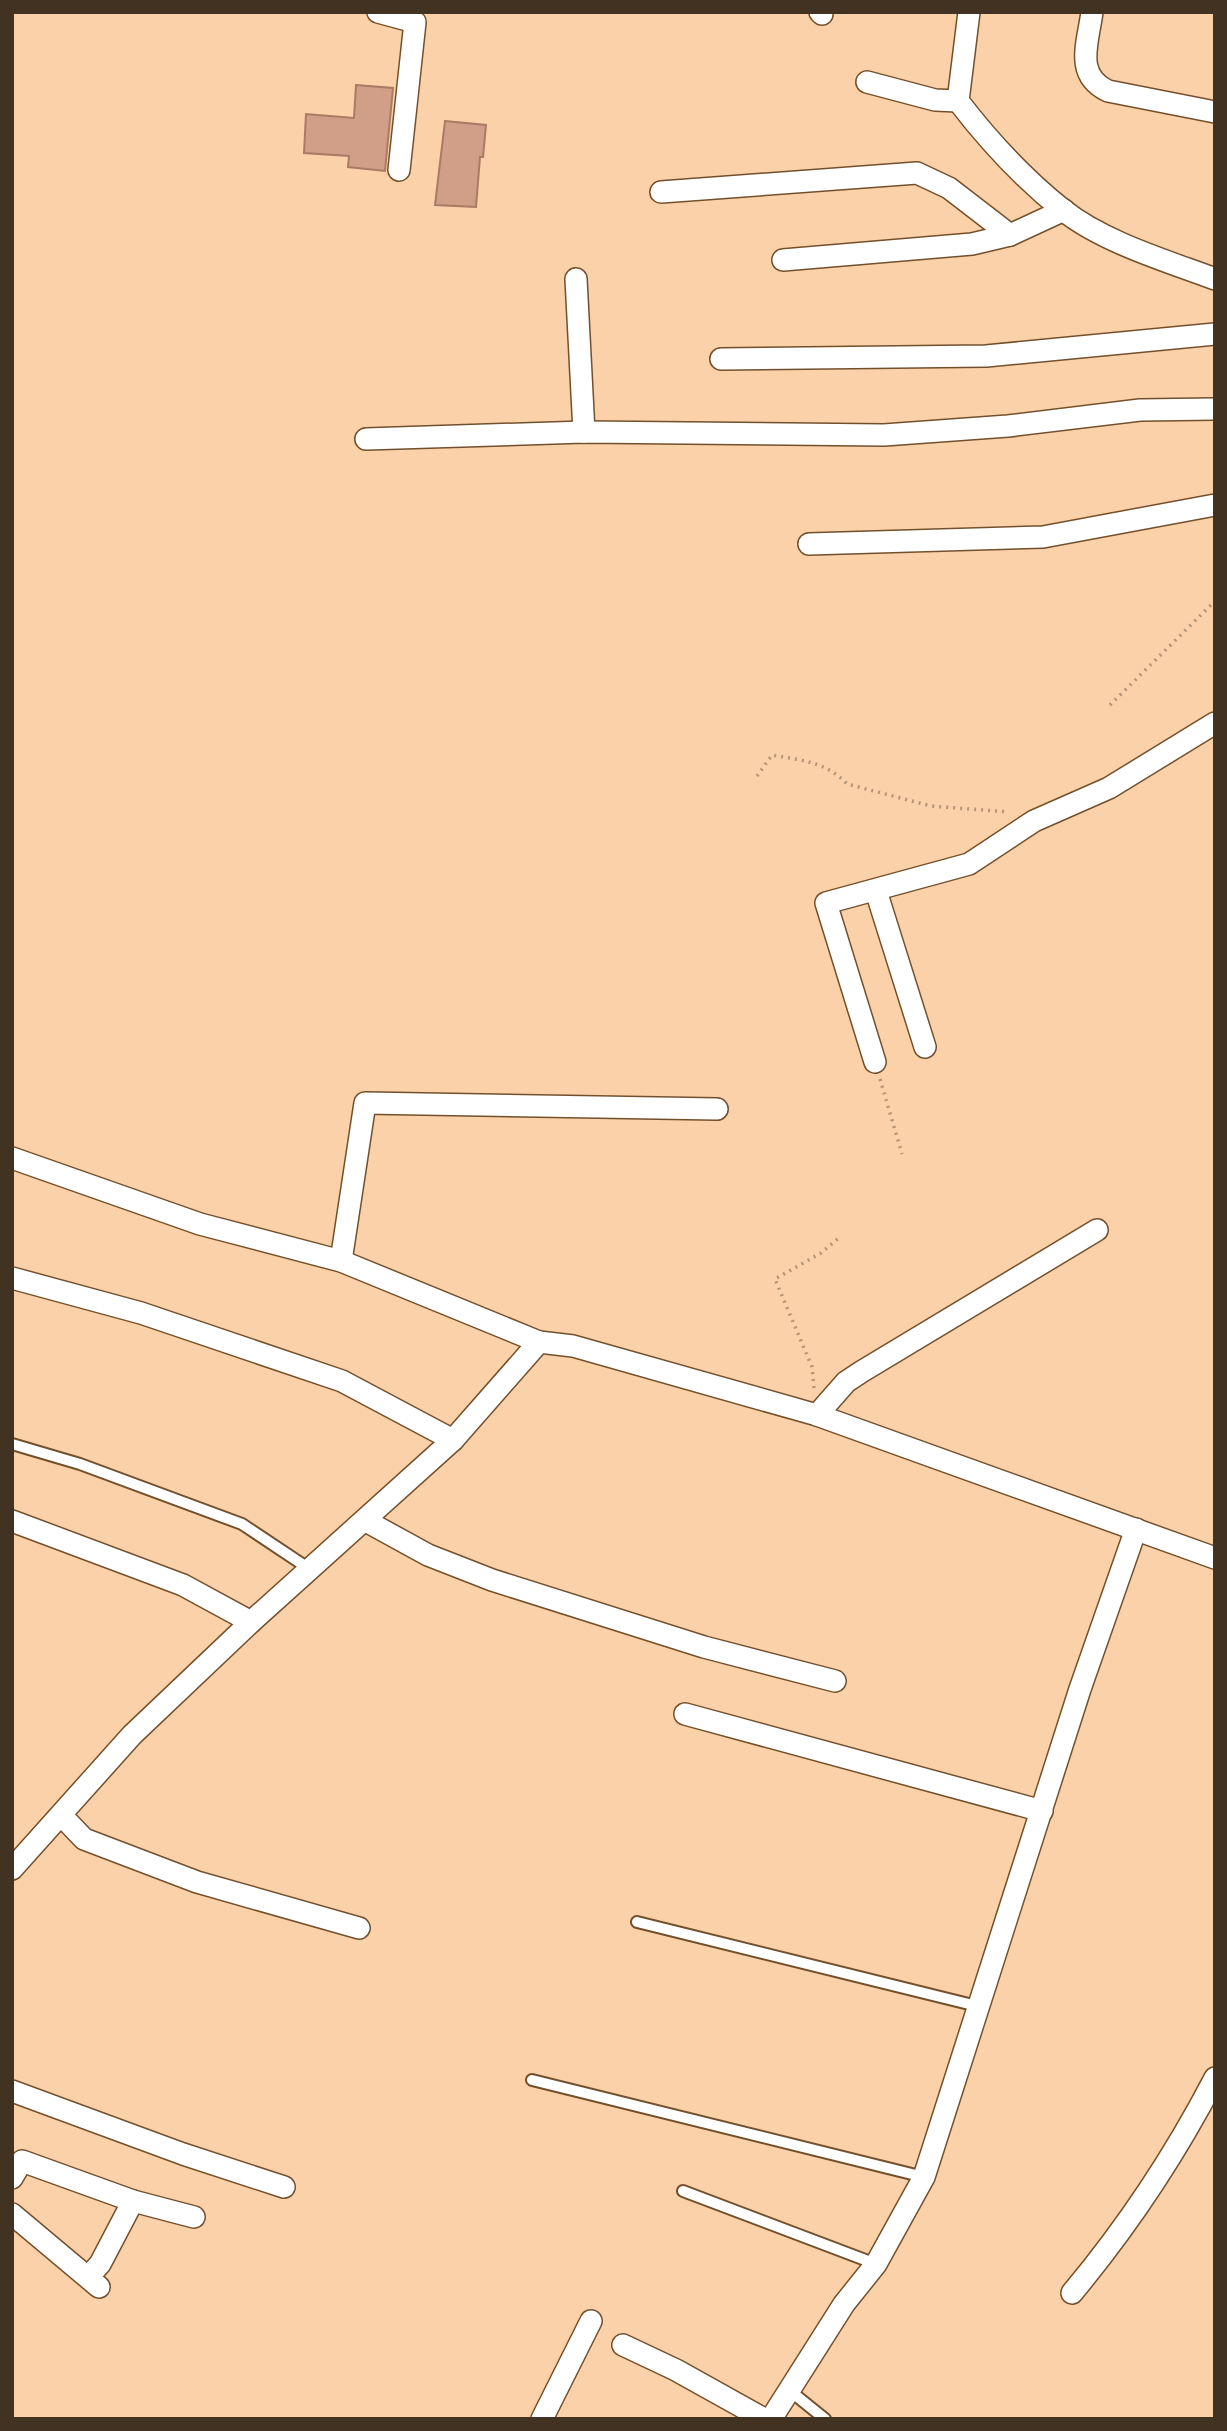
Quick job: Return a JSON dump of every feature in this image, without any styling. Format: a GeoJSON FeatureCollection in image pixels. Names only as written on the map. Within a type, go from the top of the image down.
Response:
{"type":"FeatureCollection","features":[{"type":"Feature","properties":{"kind":"street"},"geometry":{"type":"LineString","coordinates":[[378,12],[415,22],[399,170]]}},
{"type":"Feature","properties":{"kind":"street"},"geometry":{"type":"LineString","coordinates":[[969,12],[958,101],[981,130],[1064,210],[1092,228],[1157,258],[1215,279]]}},
{"type":"Feature","properties":{"kind":"street"},"geometry":{"type":"LineString","coordinates":[[1092,12],[1086,58],[1087,74],[1095,85],[1108,91],[1215,112]]}},
{"type":"Feature","properties":{"kind":"street"},"geometry":{"type":"LineString","coordinates":[[867,82],[935,100],[958,101]]}},
{"type":"Feature","properties":{"kind":"street"},"geometry":{"type":"LineString","coordinates":[[661,192],[917,173],[949,188],[1010,235]]}},
{"type":"Feature","properties":{"kind":"street"},"geometry":{"type":"LineString","coordinates":[[783,260],[972,244],[1010,235],[1064,210]]}},
{"type":"Feature","properties":{"kind":"street"},"geometry":{"type":"LineString","coordinates":[[576,279],[584,432]]}},
{"type":"Feature","properties":{"kind":"street"},"geometry":{"type":"LineString","coordinates":[[721,359],[986,356],[1215,334]]}},
{"type":"Feature","properties":{"kind":"street"},"geometry":{"type":"LineString","coordinates":[[366,439],[584,432],[884,435],[1008,426],[1140,410],[1215,409]]}},
{"type":"Feature","properties":{"kind":"street"},"geometry":{"type":"LineString","coordinates":[[809,544],[1043,537],[1215,505]]}},
{"type":"Feature","properties":{"kind":"street"},"geometry":{"type":"LineString","coordinates":[[875,1062],[826,903],[969,864],[1034,821],[1109,788],[1215,723]]}},
{"type":"Feature","properties":{"kind":"street"},"geometry":{"type":"LineString","coordinates":[[876,891],[925,1047]]}},
{"type":"Feature","properties":{"kind":"street"},"geometry":{"type":"LineString","coordinates":[[341,1261],[365,1103],[717,1109]]}},
{"type":"Feature","properties":{"kind":"street"},"geometry":{"type":"LineString","coordinates":[[12,1158],[200,1224],[341,1261],[540,1342],[573,1346],[817,1415],[1215,1558]]}},
{"type":"Feature","properties":{"kind":"street"},"geometry":{"type":"LineString","coordinates":[[817,1415],[846,1382],[861,1372],[1097,1230]]}},
{"type":"Feature","properties":{"kind":"street"},"geometry":{"type":"LineString","coordinates":[[12,1278],[141,1313],[342,1381],[453,1440]]}},
{"type":"Feature","properties":{"kind":"street"},"geometry":{"type":"LineString","coordinates":[[12,1869],[132,1735],[251,1622],[453,1440],[540,1342]]}},
{"type":"Feature","properties":{"kind":"street"},"geometry":{"type":"LineString","coordinates":[[12,1521],[183,1585],[251,1622]]}},
{"type":"Feature","properties":{"kind":"street"},"geometry":{"type":"LineString","coordinates":[[366,1521],[428,1555],[492,1580],[704,1647],[835,1681]]}},
{"type":"Feature","properties":{"kind":"street"},"geometry":{"type":"LineString","coordinates":[[771,2419],[844,2304],[876,2264],[924,2177],[1080,1689],[1136,1529]]}},
{"type":"Feature","properties":{"kind":"street"},"geometry":{"type":"LineString","coordinates":[[685,1714],[1042,1811]]}},
{"type":"Feature","properties":{"kind":"street"},"geometry":{"type":"LineString","coordinates":[[62,1816],[84,1839],[197,1882],[359,1928]]}},
{"type":"Feature","properties":{"kind":"street"},"geometry":{"type":"LineString","coordinates":[[1072,2293],[1108,2250],[1163,2169],[1215,2078]]}},
{"type":"Feature","properties":{"kind":"street"},"geometry":{"type":"LineString","coordinates":[[12,2091],[183,2154],[284,2187]]}},
{"type":"Feature","properties":{"kind":"street"},"geometry":{"type":"LineString","coordinates":[[12,2178],[22,2161],[133,2200],[194,2217]]}},
{"type":"Feature","properties":{"kind":"street"},"geometry":{"type":"LineString","coordinates":[[12,2214],[94,2281],[133,2200]]}},
{"type":"Feature","properties":{"kind":"street"},"geometry":{"type":"LineString","coordinates":[[542,2419],[591,2321]]}},
{"type":"Feature","properties":{"kind":"street"},"geometry":{"type":"LineString","coordinates":[[623,2345],[676,2370],[764,2419]]}},
{"type":"Feature","properties":{"kind":"lane"},"geometry":{"type":"LineString","coordinates":[[12,1444],[80,1464],[242,1524],[311,1570]]}},
{"type":"Feature","properties":{"kind":"lane"},"geometry":{"type":"LineString","coordinates":[[637,1922],[977,2006]]}},
{"type":"Feature","properties":{"kind":"lane"},"geometry":{"type":"LineString","coordinates":[[532,2080],[924,2177]]}},
{"type":"Feature","properties":{"kind":"lane"},"geometry":{"type":"LineString","coordinates":[[684,2191],[876,2264]]}},
{"type":"Feature","properties":{"kind":"lane"},"geometry":{"type":"LineString","coordinates":[[789,2390],[825,2419]]}},
{"type":"Feature","properties":{"kind":"path"},"geometry":{"type":"LineString","coordinates":[[1110,705],[1215,601]]}},
{"type":"Feature","properties":{"kind":"path"},"geometry":{"type":"LineString","coordinates":[[757,776],[772,755],[814,762],[838,774],[847,783],[894,797],[931,806],[1008,811],[1034,821]]}},
{"type":"Feature","properties":{"kind":"path"},"geometry":{"type":"LineString","coordinates":[[875,1062],[902,1154]]}},
{"type":"Feature","properties":{"kind":"path"},"geometry":{"type":"LineString","coordinates":[[817,1415],[812,1367],[775,1279],[821,1253],[840,1237]]}},
{"type":"Feature","properties":{"kind":"building"},"geometry":{"type":"Polygon","coordinates":[[[356,85],[393,88],[385,171],[348,167],[349,156],[304,153],[306,114],[354,118],[356,85]]]}},
{"type":"Feature","properties":{"kind":"building"},"geometry":{"type":"Polygon","coordinates":[[[445,121],[486,125],[476,207],[435,205],[445,121]]]}}]}
